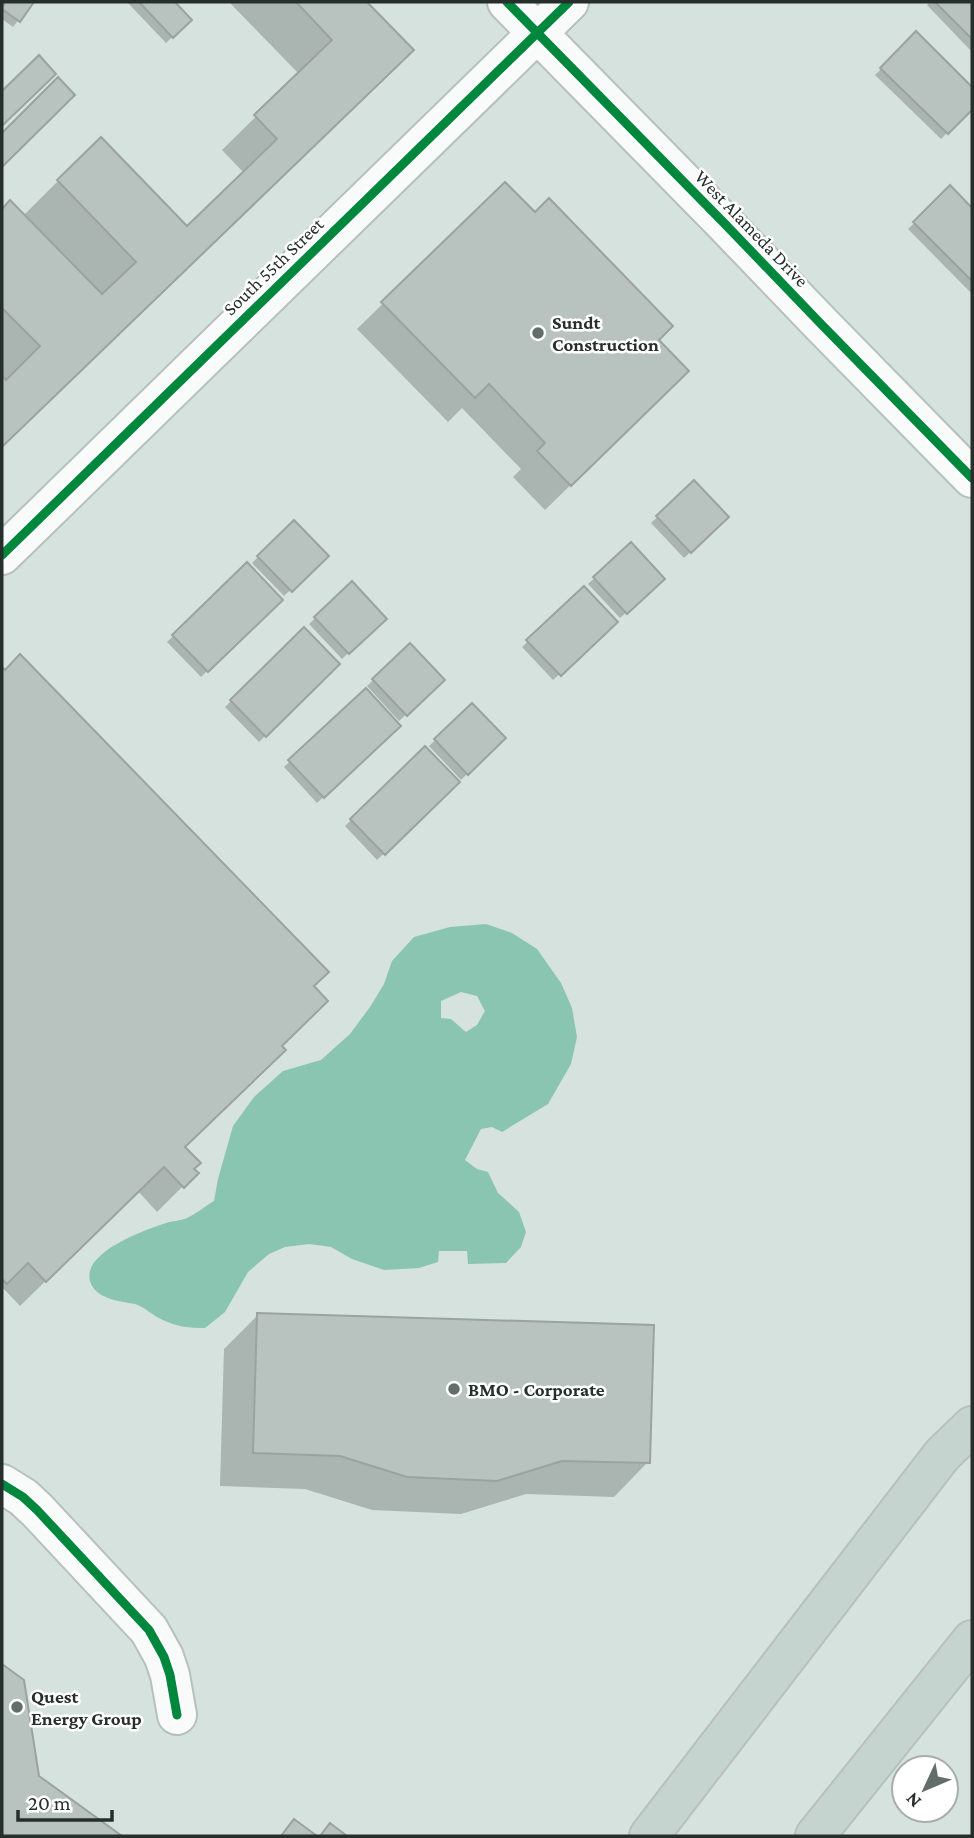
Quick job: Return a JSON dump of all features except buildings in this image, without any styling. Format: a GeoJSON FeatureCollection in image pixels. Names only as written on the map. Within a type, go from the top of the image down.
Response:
{"type":"FeatureCollection","features":[{"type":"Feature","properties":{"kind":"highway"},"geometry":{"type":"LineString","coordinates":[[649,1836],[942,1455],[972,1426]]}},
{"type":"Feature","properties":{"kind":"highway"},"geometry":{"type":"LineString","coordinates":[[815,1836],[972,1640]]}},
{"type":"Feature","properties":{"kind":"street","name":"West Alameda Drive"},"geometry":{"type":"LineString","coordinates":[[507,2],[972,478]]}},
{"type":"Feature","properties":{"kind":"street","name":"South 55th Street"},"geometry":{"type":"LineString","coordinates":[[2,555],[569,2]]}},
{"type":"Feature","properties":{"kind":"street"},"geometry":{"type":"LineString","coordinates":[[2,1484],[37,1510],[149,1630],[170,1675],[177,1715]]}},
{"type":"Feature","properties":{"kind":"shaded area"},"geometry":{"type":"Polygon","coordinates":[[[486,924],[512,933],[537,949],[561,983],[572,1008],[577,1037],[571,1064],[548,1104],[502,1132],[492,1127],[481,1129],[465,1160],[477,1169],[488,1172],[498,1193],[519,1212],[526,1232],[521,1247],[506,1263],[468,1264],[467,1251],[439,1251],[438,1262],[419,1268],[384,1270],[352,1259],[331,1247],[309,1244],[285,1247],[269,1254],[248,1272],[225,1312],[205,1328],[173,1324],[139,1305],[108,1298],[97,1292],[90,1281],[90,1270],[105,1252],[144,1231],[187,1218],[214,1201],[233,1126],[254,1097],[283,1071],[321,1060],[350,1034],[384,984],[392,961],[414,937],[450,927],[486,924]],[[461,992],[441,1001],[441,1018],[451,1019],[466,1032],[477,1025],[485,1011],[477,996],[461,992]]]}},
{"type":"Feature","properties":{"kind":"cycle path"},"geometry":{"type":"LineString","coordinates":[[507,2],[972,478]]}},
{"type":"Feature","properties":{"kind":"cycle path"},"geometry":{"type":"LineString","coordinates":[[2,555],[569,2]]}},
{"type":"Feature","properties":{"kind":"cycle path"},"geometry":{"type":"LineString","coordinates":[[2,1484],[37,1510],[149,1630],[164,1657],[170,1675],[177,1715]]}},
{"type":"Feature","properties":{"kind":"place","name":"Sundt Construction"},"geometry":{"type":"Point","coordinates":[538,333]}},
{"type":"Feature","properties":{"kind":"place","name":"BMO - Corporate"},"geometry":{"type":"Point","coordinates":[454,1389]}},
{"type":"Feature","properties":{"kind":"place","name":"Quest Energy Group"},"geometry":{"type":"Point","coordinates":[17,1707]}}]}
